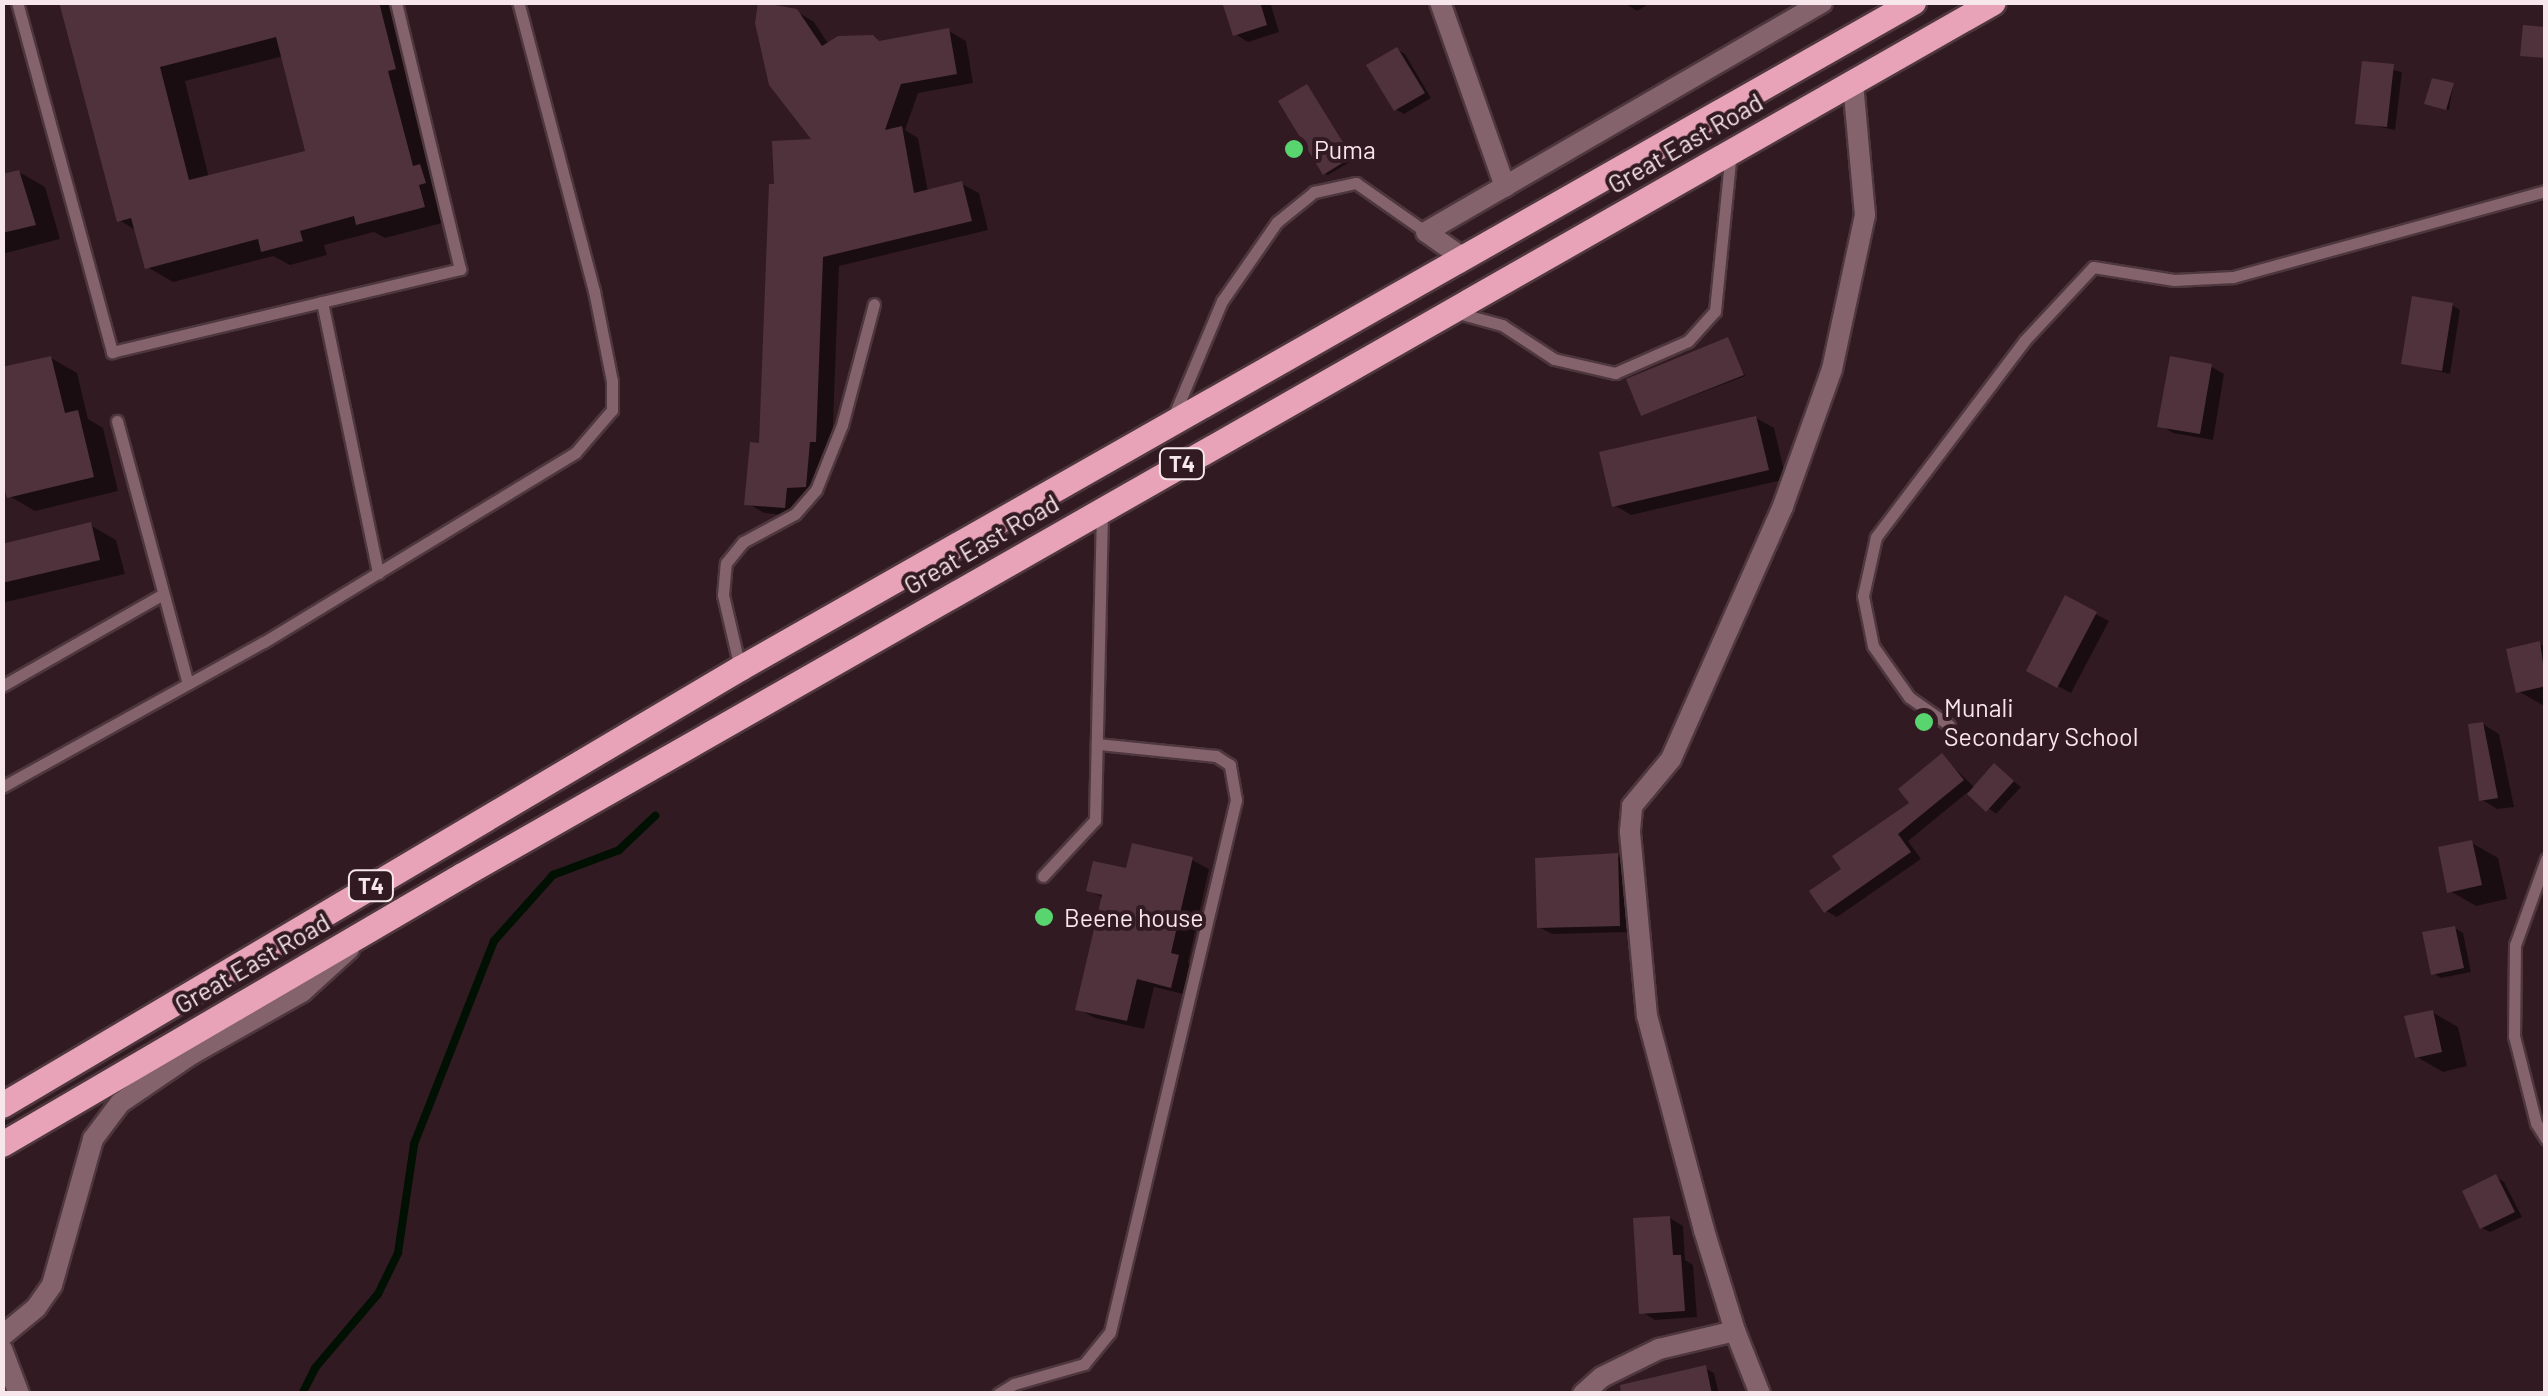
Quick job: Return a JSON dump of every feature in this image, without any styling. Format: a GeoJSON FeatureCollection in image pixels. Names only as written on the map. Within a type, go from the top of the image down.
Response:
{"type":"FeatureCollection","features":[{"type":"Feature","properties":{"kind":"main road","name":"Great East Road"},"geometry":{"type":"LineString","coordinates":[[2,1104],[740,668],[1913,2]]}},
{"type":"Feature","properties":{"kind":"main road","name":"Great East Road"},"geometry":{"type":"LineString","coordinates":[[2,1144],[372,927],[1993,2]]}},
{"type":"Feature","properties":{"kind":"street"},"geometry":{"type":"LineString","coordinates":[[1440,2],[1505,187]]}},
{"type":"Feature","properties":{"kind":"street"},"geometry":{"type":"LineString","coordinates":[[1463,258],[1426,232],[1822,2]]}},
{"type":"Feature","properties":{"kind":"street"},"geometry":{"type":"LineString","coordinates":[[1760,1394],[1734,1331],[1648,1016],[1631,818],[1632,806],[1671,760],[1812,432],[1846,317],[1866,215],[1853,82]]}},
{"type":"Feature","properties":{"kind":"street"},"geometry":{"type":"LineString","coordinates":[[2,1336],[36,1308],[52,1285],[93,1139],[120,1103],[192,1054],[302,992],[372,927]]}},
{"type":"Feature","properties":{"kind":"street"},"geometry":{"type":"LineString","coordinates":[[1583,1394],[1602,1377],[1659,1349],[1734,1331]]}},
{"type":"Feature","properties":{"kind":"street"},"geometry":{"type":"LineString","coordinates":[[2,1349],[19,1394]]}},
{"type":"Feature","properties":{"kind":"lane"},"geometry":{"type":"LineString","coordinates":[[17,2],[112,352],[460,269],[396,2]]}},
{"type":"Feature","properties":{"kind":"lane"},"geometry":{"type":"LineString","coordinates":[[2,787],[188,684],[574,453],[612,410],[612,381],[594,291],[518,2]]}},
{"type":"Feature","properties":{"kind":"lane"},"geometry":{"type":"LineString","coordinates":[[1452,311],[1502,324],[1554,360],[1615,373],[1688,341],[1715,311],[1731,152]]}},
{"type":"Feature","properties":{"kind":"lane"},"geometry":{"type":"LineString","coordinates":[[1171,424],[1222,301],[1276,222],[1314,192],[1356,184],[1426,232]]}},
{"type":"Feature","properties":{"kind":"lane"},"geometry":{"type":"LineString","coordinates":[[1950,725],[1910,697],[1873,646],[1863,596],[1876,537],[2024,341],[2094,267],[2174,280],[2233,277],[2546,191]]}},
{"type":"Feature","properties":{"kind":"lane"},"geometry":{"type":"LineString","coordinates":[[322,302],[378,573]]}},
{"type":"Feature","properties":{"kind":"lane"},"geometry":{"type":"LineString","coordinates":[[740,668],[722,595],[726,563],[743,542],[796,514],[816,490],[842,424],[874,304]]}},
{"type":"Feature","properties":{"kind":"lane"},"geometry":{"type":"LineString","coordinates":[[117,421],[188,684]]}},
{"type":"Feature","properties":{"kind":"lane"},"geometry":{"type":"LineString","coordinates":[[1043,876],[1095,820],[1102,509]]}},
{"type":"Feature","properties":{"kind":"lane"},"geometry":{"type":"LineString","coordinates":[[2,686],[164,594]]}},
{"type":"Feature","properties":{"kind":"lane"},"geometry":{"type":"LineString","coordinates":[[998,1394],[1014,1384],[1084,1364],[1110,1332],[1236,800],[1230,765],[1216,756],[1098,744]]}},
{"type":"Feature","properties":{"kind":"lane"},"geometry":{"type":"LineString","coordinates":[[2546,858],[2515,944],[2514,1036],[2536,1122],[2546,1139]]}},
{"type":"Feature","properties":{"kind":"building"},"geometry":{"type":"Polygon","coordinates":[[[59,2],[379,2],[396,69],[388,71],[413,166],[420,164],[426,183],[419,185],[425,207],[356,225],[354,216],[300,231],[303,241],[261,252],[258,239],[145,269],[131,218],[117,222],[59,2]],[[276,37],[160,67],[189,180],[305,151],[276,37]]]}},
{"type":"Feature","properties":{"kind":"building"},"geometry":{"type":"Polygon","coordinates":[[[758,2],[797,9],[822,46],[838,36],[873,35],[879,41],[949,28],[957,74],[901,84],[885,130],[902,126],[914,193],[962,181],[972,221],[823,257],[816,442],[810,442],[806,487],[787,488],[785,508],[744,505],[750,442],[759,443],[769,184],[774,184],[772,141],[811,139],[769,85],[755,23],[758,2]]]}},
{"type":"Feature","properties":{"kind":"building"},"geometry":{"type":"Polygon","coordinates":[[[1222,2],[1260,2],[1267,25],[1233,36],[1222,2]]]}},
{"type":"Feature","properties":{"kind":"building"},"geometry":{"type":"Polygon","coordinates":[[[2523,25],[2546,27],[2546,58],[2520,56],[2523,25]]]}},
{"type":"Feature","properties":{"kind":"building"},"geometry":{"type":"Polygon","coordinates":[[[1397,47],[1425,93],[1394,111],[1366,65],[1397,47]]]}},
{"type":"Feature","properties":{"kind":"building"},"geometry":{"type":"Polygon","coordinates":[[[2362,61],[2394,64],[2387,127],[2355,124],[2362,61]]]}},
{"type":"Feature","properties":{"kind":"building"},"geometry":{"type":"Polygon","coordinates":[[[2432,78],[2454,83],[2446,110],[2424,104],[2432,78]]]}},
{"type":"Feature","properties":{"kind":"building"},"geometry":{"type":"Polygon","coordinates":[[[1307,84],[1352,157],[1323,175],[1278,101],[1307,84]]]}},
{"type":"Feature","properties":{"kind":"building"},"geometry":{"type":"Polygon","coordinates":[[[19,170],[36,225],[2,233],[2,174],[19,170]]]}},
{"type":"Feature","properties":{"kind":"building"},"geometry":{"type":"Polygon","coordinates":[[[2412,296],[2453,303],[2442,371],[2401,364],[2412,296]]]}},
{"type":"Feature","properties":{"kind":"building"},"geometry":{"type":"Polygon","coordinates":[[[1728,337],[1744,375],[1641,416],[1626,379],[1728,337]]]}},
{"type":"Feature","properties":{"kind":"building"},"geometry":{"type":"Polygon","coordinates":[[[51,356],[65,413],[78,410],[94,477],[7,498],[2,481],[2,367],[51,356]]]}},
{"type":"Feature","properties":{"kind":"building"},"geometry":{"type":"Polygon","coordinates":[[[2170,356],[2212,364],[2200,434],[2157,427],[2170,356]]]}},
{"type":"Feature","properties":{"kind":"building"},"geometry":{"type":"Polygon","coordinates":[[[1756,416],[1769,470],[1612,507],[1599,452],[1756,416]]]}},
{"type":"Feature","properties":{"kind":"building"},"geometry":{"type":"Polygon","coordinates":[[[91,522],[100,560],[2,583],[2,544],[91,522]]]}},
{"type":"Feature","properties":{"kind":"building"},"geometry":{"type":"Polygon","coordinates":[[[2065,595],[2097,612],[2057,688],[2026,671],[2065,595]]]}},
{"type":"Feature","properties":{"kind":"building"},"geometry":{"type":"Polygon","coordinates":[[[2540,641],[2546,686],[2516,693],[2506,649],[2540,641]]]}},
{"type":"Feature","properties":{"kind":"building"},"geometry":{"type":"Polygon","coordinates":[[[2483,722],[2498,798],[2479,801],[2468,724],[2483,722]]]}},
{"type":"Feature","properties":{"kind":"building"},"geometry":{"type":"Polygon","coordinates":[[[1942,753],[1964,780],[1898,834],[1911,852],[1824,913],[1809,891],[1841,869],[1832,856],[1909,803],[1898,789],[1942,753]]]}},
{"type":"Feature","properties":{"kind":"building"},"geometry":{"type":"Polygon","coordinates":[[[1994,763],[2014,781],[1986,812],[1967,794],[1994,763]]]}},
{"type":"Feature","properties":{"kind":"building"},"geometry":{"type":"Polygon","coordinates":[[[2472,840],[2482,885],[2447,893],[2438,847],[2472,840]]]}},
{"type":"Feature","properties":{"kind":"building"},"geometry":{"type":"Polygon","coordinates":[[[1132,843],[1193,857],[1171,953],[1179,955],[1171,988],[1137,979],[1127,1021],[1075,1010],[1102,895],[1086,891],[1093,861],[1126,868],[1132,843]]]}},
{"type":"Feature","properties":{"kind":"building"},"geometry":{"type":"Polygon","coordinates":[[[1618,853],[1620,926],[1537,928],[1535,858],[1618,853]]]}},
{"type":"Feature","properties":{"kind":"building"},"geometry":{"type":"Polygon","coordinates":[[[2455,926],[2464,968],[2431,975],[2422,932],[2455,926]]]}},
{"type":"Feature","properties":{"kind":"building"},"geometry":{"type":"Polygon","coordinates":[[[2433,1010],[2442,1052],[2415,1058],[2404,1016],[2433,1010]]]}},
{"type":"Feature","properties":{"kind":"building"},"geometry":{"type":"Polygon","coordinates":[[[2496,1174],[2515,1212],[2480,1229],[2462,1191],[2496,1174]]]}},
{"type":"Feature","properties":{"kind":"building"},"geometry":{"type":"Polygon","coordinates":[[[1670,1216],[1673,1255],[1681,1255],[1685,1311],[1639,1314],[1633,1218],[1670,1216]]]}},
{"type":"Feature","properties":{"kind":"building"},"geometry":{"type":"Polygon","coordinates":[[[1706,1365],[1712,1394],[1621,1394],[1620,1385],[1706,1365]]]}},
{"type":"Feature","properties":{"kind":"waterway"},"geometry":{"type":"LineString","coordinates":[[302,1394],[315,1368],[378,1294],[398,1253],[414,1144],[494,941],[553,875],[619,850],[655,816]]}},
{"type":"Feature","properties":{"kind":"place","name":"Puma"},"geometry":{"type":"Point","coordinates":[1294,149]}},
{"type":"Feature","properties":{"kind":"place","name":"Munali Secondary School"},"geometry":{"type":"Point","coordinates":[1924,722]}},
{"type":"Feature","properties":{"kind":"place","name":"Beene house"},"geometry":{"type":"Point","coordinates":[1044,917]}}]}
